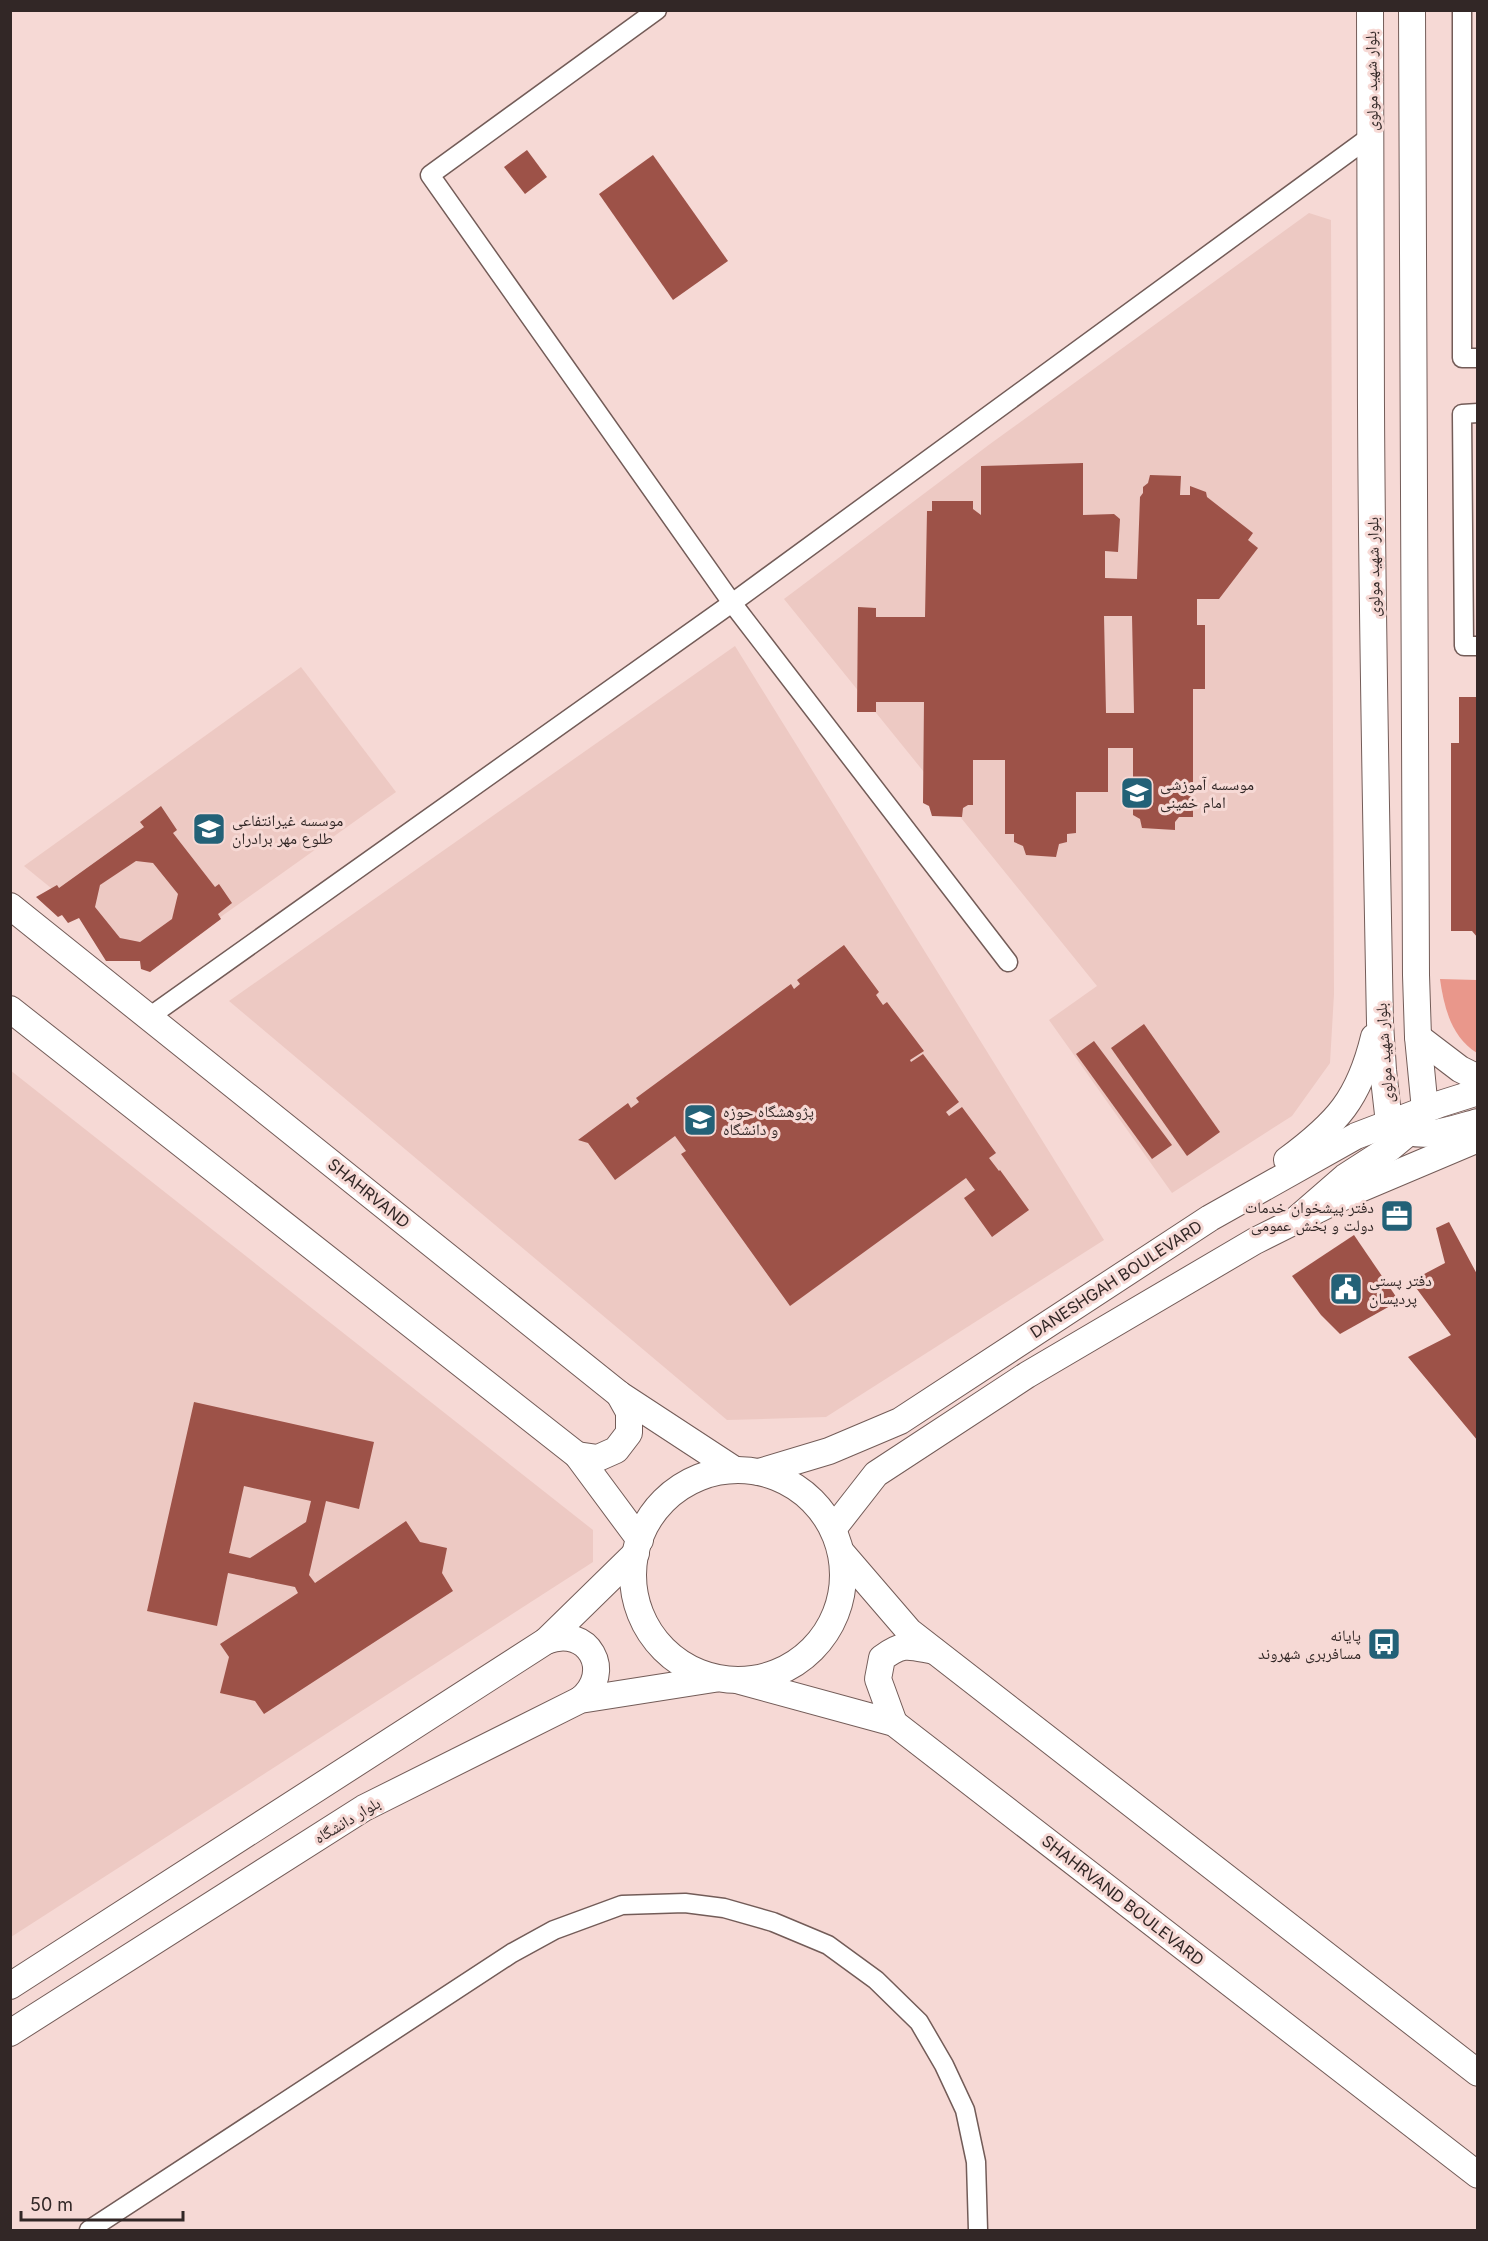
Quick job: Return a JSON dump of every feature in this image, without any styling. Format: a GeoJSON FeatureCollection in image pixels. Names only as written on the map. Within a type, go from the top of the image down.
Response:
{"type":"FeatureCollection","features":[{"type":"Feature","properties":{"kind":"main road","name":"بلوار شهید مولوی"},"geometry":{"type":"LineString","coordinates":[[1370,10],[1371,406],[1380,1023],[1383,1070],[1399,1128]]}},
{"type":"Feature","properties":{"kind":"main road"},"geometry":{"type":"LineString","coordinates":[[1412,10],[1416,975],[1425,1110]]}},
{"type":"Feature","properties":{"kind":"main road","name":"SHAHRVAND"},"geometry":{"type":"LineString","coordinates":[[10,906],[618,1394],[747,1471]]}},
{"type":"Feature","properties":{"kind":"main road"},"geometry":{"type":"LineString","coordinates":[[10,1009],[577,1455],[638,1546]]}},
{"type":"Feature","properties":{"kind":"main road"},"geometry":{"type":"LineString","coordinates":[[1210,1218],[1314,1140],[1348,1105],[1370,1058],[1380,1023]]}},
{"type":"Feature","properties":{"kind":"main road"},"geometry":{"type":"LineString","coordinates":[[1383,1070],[1393,1074],[1404,1073],[1414,1067],[1419,1047]]}},
{"type":"Feature","properties":{"kind":"main road"},"geometry":{"type":"LineString","coordinates":[[1419,1047],[1478,1078]]}},
{"type":"Feature","properties":{"kind":"main road","name":"DANESHGAH BOULEVARD"},"geometry":{"type":"LineString","coordinates":[[747,1471],[829,1451],[900,1421],[1210,1218],[1356,1136],[1399,1128],[1425,1110],[1478,1092]]}},
{"type":"Feature","properties":{"kind":"main road"},"geometry":{"type":"LineString","coordinates":[[1292,1223],[1345,1177],[1390,1148],[1399,1128],[1439,1133],[1478,1122]]}},
{"type":"Feature","properties":{"kind":"main road","name":"DANESHGAH BOULEVARD"},"geometry":{"type":"LineString","coordinates":[[837,1540],[876,1474],[1027,1375],[1255,1241],[1355,1191],[1478,1139]]}},
{"type":"Feature","properties":{"kind":"main road"},"geometry":{"type":"LineString","coordinates":[[577,1455],[597,1458],[616,1450],[629,1432],[629,1412],[618,1394]]}},
{"type":"Feature","properties":{"kind":"main road"},"geometry":{"type":"LineString","coordinates":[[837,1540],[844,1579],[839,1605],[829,1630],[812,1651],[791,1667],[767,1677],[740,1681],[714,1678],[688,1669],[666,1653],[649,1632],[638,1607],[633,1580],[638,1546],[655,1511],[671,1494],[691,1481],[712,1473],[747,1471],[783,1479],[803,1492],[820,1509],[837,1540],[909,1631],[1478,2073]]}},
{"type":"Feature","properties":{"kind":"main road"},"geometry":{"type":"LineString","coordinates":[[546,1641],[638,1546]]}},
{"type":"Feature","properties":{"kind":"main road"},"geometry":{"type":"LineString","coordinates":[[10,1986],[554,1637],[573,1638],[580,1641],[593,1654],[596,1664],[594,1685],[580,1700]]}},
{"type":"Feature","properties":{"kind":"main road"},"geometry":{"type":"LineString","coordinates":[[894,1722],[879,1679],[882,1658],[897,1647],[911,1646],[934,1651]]}},
{"type":"Feature","properties":{"kind":"main road","name":"بلوار دانشگاه"},"geometry":{"type":"LineString","coordinates":[[10,2033],[364,1808],[580,1700],[714,1678]]}},
{"type":"Feature","properties":{"kind":"main road","name":"SHAHRVAND BOULEVARD"},"geometry":{"type":"LineString","coordinates":[[740,1681],[894,1722],[1478,2175]]}},
{"type":"Feature","properties":{"kind":"street"},"geometry":{"type":"LineString","coordinates":[[657,10],[430,175],[732,603],[1008,962]]}},
{"type":"Feature","properties":{"kind":"street"},"geometry":{"type":"LineString","coordinates":[[1462,10],[1462,358],[1478,358]]}},
{"type":"Feature","properties":{"kind":"street"},"geometry":{"type":"LineString","coordinates":[[149,1017],[732,603],[1371,136]]}},
{"type":"Feature","properties":{"kind":"street"},"geometry":{"type":"LineString","coordinates":[[1478,413],[1462,414],[1464,646],[1478,646]]}},
{"type":"Feature","properties":{"kind":"street"},"geometry":{"type":"LineString","coordinates":[[89,2230],[512,1953],[554,1930],[622,1905],[685,1903],[724,1908],[772,1922],[828,1945],[876,1980],[920,2022],[944,2064],[965,2110],[976,2162],[978,2230]]}},
{"type":"Feature","properties":{"kind":"shaded area","name":"موسسه آموزشی امام خمینی"},"geometry":{"type":"Polygon","coordinates":[[[1309,213],[1331,220],[1334,994],[1330,1063],[1292,1116],[1172,1193],[1049,1020],[1097,986],[784,599],[990,444],[1309,213]]]}},
{"type":"Feature","properties":{"kind":"shaded area","name":"پژوهشگاه حوزه و دانشگاه"},"geometry":{"type":"Polygon","coordinates":[[[735,646],[1104,1240],[826,1417],[727,1420],[229,1001],[735,646]]]}},
{"type":"Feature","properties":{"kind":"shaded area","name":"موسسه غیرانتفاعی طلوع مهر برادران"},"geometry":{"type":"Polygon","coordinates":[[[301,667],[396,792],[149,968],[24,866],[301,667]]]}},
{"type":"Feature","properties":{"kind":"shaded area"},"geometry":{"type":"Polygon","coordinates":[[[1440,979],[1477,980],[1477,1053],[1461,1039],[1450,1020],[1440,979]]]}},
{"type":"Feature","properties":{"kind":"shaded area"},"geometry":{"type":"Polygon","coordinates":[[[10,1070],[593,1530],[593,1562],[11,1937],[10,1070]]]}},
{"type":"Feature","properties":{"kind":"building"},"geometry":{"type":"Polygon","coordinates":[[[527,150],[547,177],[525,194],[504,167],[527,150]]]}},
{"type":"Feature","properties":{"kind":"building"},"geometry":{"type":"Polygon","coordinates":[[[653,155],[728,261],[673,300],[599,194],[653,155]]]}},
{"type":"Feature","properties":{"kind":"building"},"geometry":{"type":"Polygon","coordinates":[[[1083,463],[1083,515],[1114,514],[1120,519],[1118,552],[1105,551],[1105,578],[1137,579],[1140,497],[1150,475],[1181,476],[1180,495],[1190,495],[1190,486],[1206,492],[1207,497],[1253,533],[1248,540],[1258,548],[1219,599],[1197,599],[1197,625],[1205,625],[1205,689],[1193,689],[1193,817],[1179,817],[1175,822],[1175,830],[1142,828],[1140,819],[1133,815],[1133,748],[1108,748],[1108,792],[1076,792],[1076,833],[1067,834],[1067,842],[1059,844],[1056,857],[1026,855],[1023,846],[1014,842],[1014,834],[1005,834],[1005,760],[973,760],[973,805],[963,808],[962,817],[932,816],[929,806],[923,803],[924,702],[876,702],[876,712],[857,712],[858,607],[876,608],[876,617],[925,617],[927,511],[932,511],[932,501],[973,501],[973,509],[981,515],[981,466],[1083,463]],[[1104,616],[1106,713],[1134,713],[1132,616],[1104,616]]]}},
{"type":"Feature","properties":{"kind":"building"},"geometry":{"type":"Polygon","coordinates":[[[1459,697],[1478,697],[1478,938],[1472,931],[1451,931],[1451,743],[1459,743],[1459,697]]]}},
{"type":"Feature","properties":{"kind":"building"},"geometry":{"type":"Polygon","coordinates":[[[161,806],[177,830],[173,833],[215,887],[219,884],[232,903],[218,914],[221,919],[150,972],[141,969],[140,961],[106,961],[79,918],[68,923],[62,915],[58,917],[36,897],[57,885],[59,888],[144,827],[140,822],[161,806]],[[136,861],[100,885],[95,907],[120,938],[140,942],[172,919],[178,894],[153,863],[136,861]]]}},
{"type":"Feature","properties":{"kind":"building"},"geometry":{"type":"Polygon","coordinates":[[[844,945],[879,992],[876,995],[883,1005],[887,1002],[924,1051],[910,1060],[911,1062],[923,1054],[959,1102],[946,1112],[949,1116],[962,1107],[996,1153],[989,1158],[1029,1210],[992,1237],[964,1198],[975,1190],[966,1178],[790,1306],[681,1154],[686,1151],[675,1136],[615,1180],[588,1143],[578,1140],[628,1103],[631,1108],[639,1102],[636,1098],[791,984],[794,989],[800,984],[797,980],[844,945]]]}},
{"type":"Feature","properties":{"kind":"building"},"geometry":{"type":"Polygon","coordinates":[[[1144,1024],[1220,1132],[1187,1156],[1111,1048],[1144,1024]]]}},
{"type":"Feature","properties":{"kind":"building"},"geometry":{"type":"Polygon","coordinates":[[[1094,1041],[1172,1145],[1152,1159],[1076,1054],[1094,1041]]]}},
{"type":"Feature","properties":{"kind":"building"},"geometry":{"type":"Polygon","coordinates":[[[1449,1222],[1478,1276],[1478,1441],[1408,1357],[1451,1335],[1411,1281],[1445,1263],[1436,1228],[1449,1222]]]}},
{"type":"Feature","properties":{"kind":"building","name":"دفتر پستی پردیسان"},"geometry":{"type":"Polygon","coordinates":[[[1354,1235],[1399,1301],[1340,1334],[1321,1315],[1292,1276],[1354,1235]]]}},
{"type":"Feature","properties":{"kind":"building"},"geometry":{"type":"Polygon","coordinates":[[[194,1402],[374,1442],[359,1509],[326,1501],[309,1575],[315,1583],[406,1521],[420,1542],[447,1548],[442,1573],[453,1591],[264,1714],[255,1701],[220,1693],[229,1657],[220,1644],[298,1593],[295,1587],[228,1573],[217,1626],[147,1611],[194,1402]],[[244,1486],[229,1553],[250,1558],[306,1522],[311,1501],[244,1486]]]}},
{"type":"Feature","properties":{"kind":"place","name":"موسسه آموزشی امام خمینی"},"geometry":{"type":"Point","coordinates":[1137,793]}},
{"type":"Feature","properties":{"kind":"place","name":"موسسه غیرانتفاعی طلوع مهر برادران"},"geometry":{"type":"Point","coordinates":[209,829]}},
{"type":"Feature","properties":{"kind":"place","name":"پژوهشگاه حوزه و دانشگاه"},"geometry":{"type":"Point","coordinates":[700,1120]}},
{"type":"Feature","properties":{"kind":"place","name":"دفتر پیشخوان خدمات دولت و بخش عمومی"},"geometry":{"type":"Point","coordinates":[1397,1216]}},
{"type":"Feature","properties":{"kind":"place","name":"دفتر پستی پردیسان"},"geometry":{"type":"Point","coordinates":[1346,1289]}},
{"type":"Feature","properties":{"kind":"place","name":"پایانه مسافربری شهروند"},"geometry":{"type":"Point","coordinates":[1384,1644]}}]}
